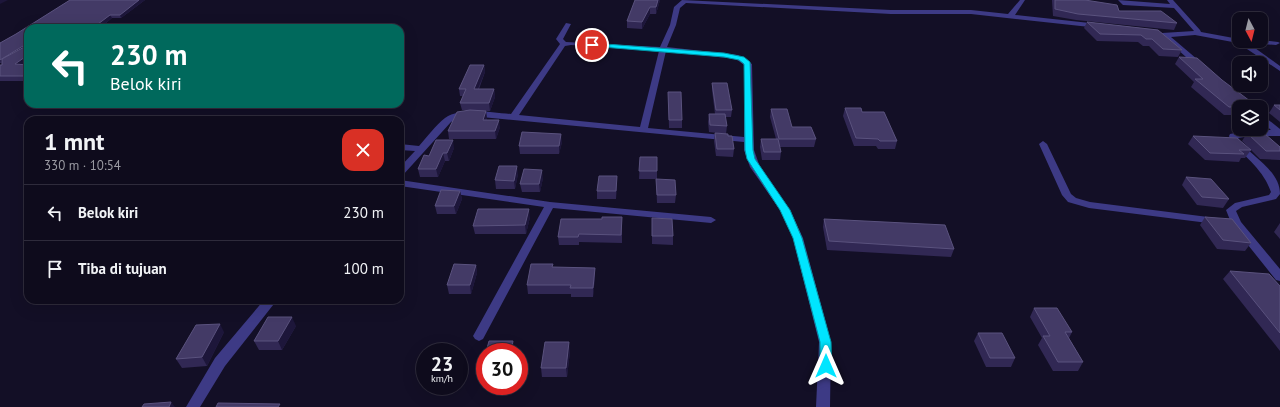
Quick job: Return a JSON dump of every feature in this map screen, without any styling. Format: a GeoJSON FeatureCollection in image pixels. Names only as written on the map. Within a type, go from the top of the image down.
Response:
{"type":"FeatureCollection","features":[{"type":"Feature","properties":{"kind":"street"},"geometry":{"type":"LineString","coordinates":[[1121,0],[1123,3],[1175,6]]}},
{"type":"Feature","properties":{"kind":"street"},"geometry":{"type":"LineString","coordinates":[[1170,0],[1198,31],[1195,33]]}},
{"type":"Feature","properties":{"kind":"street"},"geometry":{"type":"LineString","coordinates":[[1011,15],[1024,1]]}},
{"type":"Feature","properties":{"kind":"street"},"geometry":{"type":"LineString","coordinates":[[1023,17],[1024,1]]}},
{"type":"Feature","properties":{"kind":"street"},"geometry":{"type":"LineString","coordinates":[[643,130],[663,49],[679,2],[767,3],[891,12],[971,12],[1105,26]]}},
{"type":"Feature","properties":{"kind":"street"},"geometry":{"type":"LineString","coordinates":[[568,24],[558,39],[564,44],[663,49],[724,55],[738,57],[748,64],[750,154],[755,167],[785,210],[800,245],[826,342],[823,407]]}},
{"type":"Feature","properties":{"kind":"street"},"geometry":{"type":"LineString","coordinates":[[1142,31],[1162,35],[1195,33],[1232,40]]}},
{"type":"Feature","properties":{"kind":"street"},"geometry":{"type":"LineString","coordinates":[[1162,35],[1208,72]]}},
{"type":"Feature","properties":{"kind":"street"},"geometry":{"type":"LineString","coordinates":[[1268,43],[1276,43]]}},
{"type":"Feature","properties":{"kind":"street"},"geometry":{"type":"LineString","coordinates":[[513,117],[559,48],[564,44]]}},
{"type":"Feature","properties":{"kind":"street"},"geometry":{"type":"LineString","coordinates":[[1250,48],[1280,69]]}},
{"type":"Feature","properties":{"kind":"street"},"geometry":{"type":"LineString","coordinates":[[404,169],[448,120],[454,116],[467,114],[513,117],[749,140]]}},
{"type":"Feature","properties":{"kind":"street"},"geometry":{"type":"LineString","coordinates":[[1268,123],[1279,132]]}},
{"type":"Feature","properties":{"kind":"street"},"geometry":{"type":"LineString","coordinates":[[1279,132],[1240,134],[1233,136],[1234,140],[1263,169],[1275,186],[1276,192],[1273,197],[1234,207],[1231,210],[1236,223],[1280,277]]}},
{"type":"Feature","properties":{"kind":"street"},"geometry":{"type":"LineString","coordinates":[[1043,144],[1067,195],[1072,200],[1089,205],[1236,223]]}},
{"type":"Feature","properties":{"kind":"street"},"geometry":{"type":"LineString","coordinates":[[404,147],[422,149]]}},
{"type":"Feature","properties":{"kind":"street"},"geometry":{"type":"LineString","coordinates":[[404,183],[550,205],[711,220]]}},
{"type":"Feature","properties":{"kind":"street"},"geometry":{"type":"LineString","coordinates":[[479,336],[550,205]]}},
{"type":"Feature","properties":{"kind":"street"},"geometry":{"type":"LineString","coordinates":[[193,407],[220,362],[268,304]]}},
{"type":"Feature","properties":{"kind":"building"},"geometry":{"type":"Polygon","coordinates":[[[70,0],[139,0],[120,15],[110,15],[98,24],[32,24],[70,0]]]}},
{"type":"Feature","properties":{"kind":"building"},"geometry":{"type":"Polygon","coordinates":[[[635,0],[658,0],[656,7],[650,7],[642,22],[627,21],[635,0]]]}},
{"type":"Feature","properties":{"kind":"building"},"geometry":{"type":"Polygon","coordinates":[[[1055,0],[1085,0],[1117,5],[1119,11],[1161,11],[1177,23],[1078,14],[1055,9],[1055,0]]]}},
{"type":"Feature","properties":{"kind":"building"},"geometry":{"type":"Polygon","coordinates":[[[1087,22],[1158,30],[1182,50],[1163,49],[1152,39],[1146,39],[1141,35],[1100,34],[1087,22]]]}},
{"type":"Feature","properties":{"kind":"building"},"geometry":{"type":"Polygon","coordinates":[[[24,29],[24,45],[0,60],[0,43],[24,29]]]}},
{"type":"Feature","properties":{"kind":"building"},"geometry":{"type":"Polygon","coordinates":[[[24,47],[24,58],[15,64],[24,65],[24,76],[0,76],[0,65],[2,65],[2,59],[24,47]]]}},
{"type":"Feature","properties":{"kind":"building"},"geometry":{"type":"Polygon","coordinates":[[[1179,57],[1197,58],[1232,88],[1232,92],[1238,92],[1249,100],[1232,100],[1232,107],[1229,107],[1195,79],[1203,79],[1179,57]]]}},
{"type":"Feature","properties":{"kind":"building"},"geometry":{"type":"Polygon","coordinates":[[[470,65],[484,65],[474,89],[494,89],[489,103],[460,103],[466,89],[459,89],[470,65]]]}},
{"type":"Feature","properties":{"kind":"building"},"geometry":{"type":"Polygon","coordinates":[[[712,83],[727,83],[732,110],[716,110],[712,83]]]}},
{"type":"Feature","properties":{"kind":"building"},"geometry":{"type":"Polygon","coordinates":[[[668,92],[681,92],[682,120],[669,120],[668,92]]]}},
{"type":"Feature","properties":{"kind":"building"},"geometry":{"type":"Polygon","coordinates":[[[1274,105],[1280,105],[1280,110],[1274,105]]]}},
{"type":"Feature","properties":{"kind":"building"},"geometry":{"type":"Polygon","coordinates":[[[845,108],[861,108],[862,112],[884,112],[897,141],[880,141],[878,139],[856,138],[845,108]]]}},
{"type":"Feature","properties":{"kind":"building"},"geometry":{"type":"Polygon","coordinates":[[[771,109],[787,109],[792,127],[811,127],[816,139],[779,139],[771,109]]]}},
{"type":"Feature","properties":{"kind":"building"},"geometry":{"type":"Polygon","coordinates":[[[470,110],[486,111],[483,120],[499,120],[495,131],[448,131],[457,112],[470,110]]]}},
{"type":"Feature","properties":{"kind":"building"},"geometry":{"type":"Polygon","coordinates":[[[709,114],[725,114],[727,126],[710,125],[709,114]]]}},
{"type":"Feature","properties":{"kind":"building"},"geometry":{"type":"Polygon","coordinates":[[[522,132],[561,134],[559,146],[519,146],[522,132]]]}},
{"type":"Feature","properties":{"kind":"building"},"geometry":{"type":"Polygon","coordinates":[[[715,133],[728,134],[728,136],[732,136],[734,149],[717,149],[715,133]]]}},
{"type":"Feature","properties":{"kind":"building"},"geometry":{"type":"Polygon","coordinates":[[[1193,136],[1237,138],[1251,150],[1239,150],[1244,154],[1210,153],[1193,136]]]}},
{"type":"Feature","properties":{"kind":"building"},"geometry":{"type":"Polygon","coordinates":[[[1250,136],[1267,136],[1280,147],[1280,151],[1266,151],[1250,136]]]}},
{"type":"Feature","properties":{"kind":"building"},"geometry":{"type":"Polygon","coordinates":[[[761,139],[778,139],[781,152],[764,152],[761,139]]]}},
{"type":"Feature","properties":{"kind":"building"},"geometry":{"type":"Polygon","coordinates":[[[436,140],[453,140],[447,153],[443,153],[436,169],[418,169],[424,155],[429,156],[436,140]]]}},
{"type":"Feature","properties":{"kind":"building"},"geometry":{"type":"Polygon","coordinates":[[[640,157],[657,157],[657,171],[639,171],[640,157]]]}},
{"type":"Feature","properties":{"kind":"building"},"geometry":{"type":"Polygon","coordinates":[[[499,166],[517,166],[514,181],[495,180],[499,166]]]}},
{"type":"Feature","properties":{"kind":"building"},"geometry":{"type":"Polygon","coordinates":[[[524,169],[542,170],[539,184],[520,184],[524,169]]]}},
{"type":"Feature","properties":{"kind":"building"},"geometry":{"type":"Polygon","coordinates":[[[599,176],[617,176],[616,191],[597,191],[599,176]]]}},
{"type":"Feature","properties":{"kind":"building"},"geometry":{"type":"Polygon","coordinates":[[[1186,177],[1211,179],[1229,199],[1202,197],[1186,177]]]}},
{"type":"Feature","properties":{"kind":"building"},"geometry":{"type":"Polygon","coordinates":[[[656,179],[675,180],[676,195],[657,195],[656,179]]]}},
{"type":"Feature","properties":{"kind":"building"},"geometry":{"type":"Polygon","coordinates":[[[441,190],[460,191],[454,206],[435,206],[441,190]]]}},
{"type":"Feature","properties":{"kind":"building"},"geometry":{"type":"Polygon","coordinates":[[[478,209],[529,209],[525,225],[473,226],[478,209]]]}},
{"type":"Feature","properties":{"kind":"building"},"geometry":{"type":"Polygon","coordinates":[[[602,217],[622,217],[621,235],[579,234],[578,237],[558,237],[561,219],[602,219],[602,217]]]}},
{"type":"Feature","properties":{"kind":"building"},"geometry":{"type":"Polygon","coordinates":[[[1205,217],[1232,219],[1251,243],[1223,240],[1205,217]]]}},
{"type":"Feature","properties":{"kind":"building"},"geometry":{"type":"Polygon","coordinates":[[[652,218],[672,219],[673,236],[652,236],[652,218]]]}},
{"type":"Feature","properties":{"kind":"building"},"geometry":{"type":"Polygon","coordinates":[[[824,219],[945,225],[954,249],[829,241],[824,219]]]}},
{"type":"Feature","properties":{"kind":"building"},"geometry":{"type":"Polygon","coordinates":[[[454,264],[476,265],[470,285],[447,285],[454,264]]]}},
{"type":"Feature","properties":{"kind":"building"},"geometry":{"type":"Polygon","coordinates":[[[531,264],[553,264],[552,267],[595,268],[593,288],[570,288],[571,285],[527,285],[531,264]]]}},
{"type":"Feature","properties":{"kind":"building"},"geometry":{"type":"Polygon","coordinates":[[[1230,271],[1269,274],[1280,286],[1280,333],[1230,271]]]}},
{"type":"Feature","properties":{"kind":"building"},"geometry":{"type":"Polygon","coordinates":[[[1034,308],[1057,308],[1072,332],[1065,332],[1083,362],[1058,362],[1043,336],[1050,336],[1034,308]]]}},
{"type":"Feature","properties":{"kind":"building"},"geometry":{"type":"Polygon","coordinates":[[[268,317],[292,317],[278,341],[254,341],[268,317]]]}},
{"type":"Feature","properties":{"kind":"building"},"geometry":{"type":"Polygon","coordinates":[[[220,324],[202,357],[176,359],[196,325],[220,324]]]}},
{"type":"Feature","properties":{"kind":"building"},"geometry":{"type":"Polygon","coordinates":[[[978,333],[1002,333],[1015,358],[990,358],[978,333]]]}},
{"type":"Feature","properties":{"kind":"building"},"geometry":{"type":"Polygon","coordinates":[[[489,341],[513,341],[513,343],[488,343],[489,341]]]}},
{"type":"Feature","properties":{"kind":"building"},"geometry":{"type":"Polygon","coordinates":[[[545,342],[569,342],[566,368],[541,368],[545,342]]]}},
{"type":"Feature","properties":{"kind":"building"},"geometry":{"type":"Polygon","coordinates":[[[171,402],[169,407],[142,407],[144,404],[171,402]]]}},
{"type":"Feature","properties":{"kind":"building"},"geometry":{"type":"Polygon","coordinates":[[[218,403],[280,404],[278,407],[216,407],[218,403]]]}},
{"type":"Feature","properties":{"kind":"route"},"geometry":{"type":"LineString","coordinates":[[592,45],[663,49],[724,55],[742,58],[748,64],[749,150],[751,159],[785,210],[798,238],[826,342],[826,366]]}}]}
